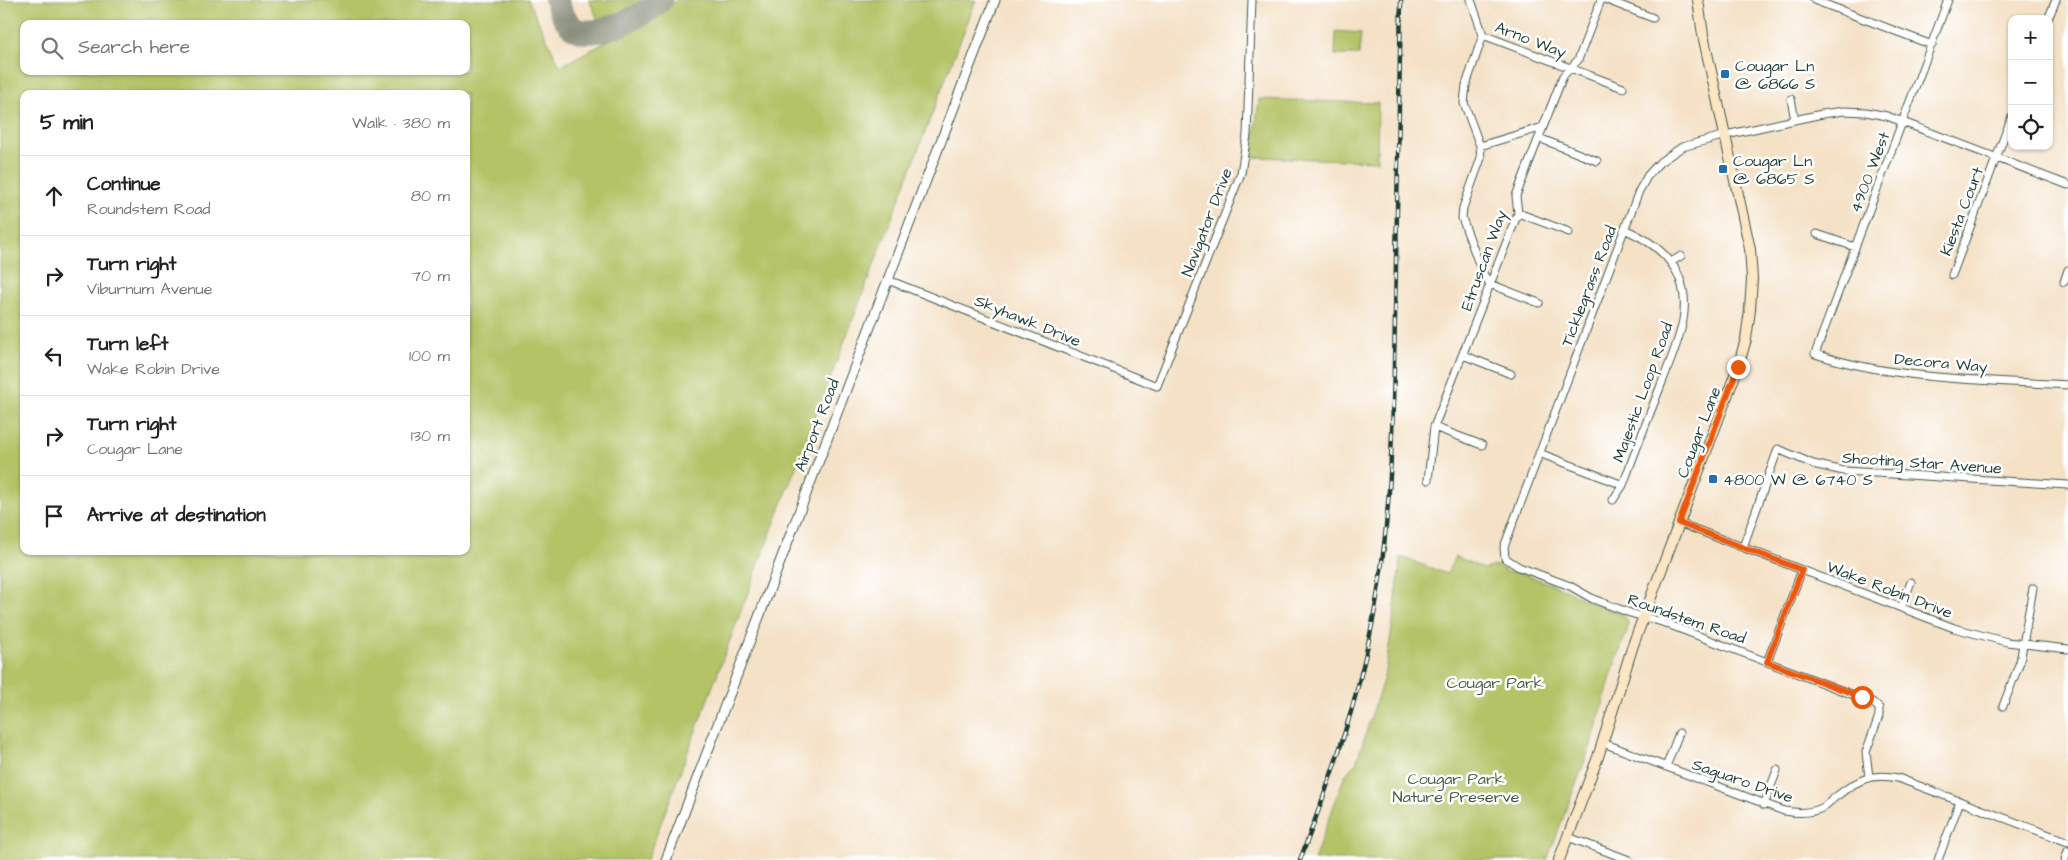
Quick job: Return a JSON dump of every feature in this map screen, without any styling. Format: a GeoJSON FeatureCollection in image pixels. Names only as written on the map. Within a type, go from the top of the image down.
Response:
{"type":"FeatureCollection","features":[{"type":"Feature","properties":{"kind":"main road","name":"Cougar Lane"},"geometry":{"type":"LineString","coordinates":[[1559,860],[1603,743],[1624,672],[1738,367],[1746,340],[1752,279],[1750,248],[1703,36],[1698,0]]}},
{"type":"Feature","properties":{"kind":"street","name":"Airport Road"},"geometry":{"type":"LineString","coordinates":[[666,860],[995,0]]}},
{"type":"Feature","properties":{"kind":"street","name":"Navigator Drive"},"geometry":{"type":"LineString","coordinates":[[1157,386],[1240,173],[1247,135],[1252,0]]}},
{"type":"Feature","properties":{"kind":"street"},"geometry":{"type":"LineString","coordinates":[[1471,0],[1483,35],[1464,95],[1464,103],[1480,146],[1481,158],[1461,214],[1482,272],[1490,284],[1539,303]]}},
{"type":"Feature","properties":{"kind":"street","name":"Etruscan Way"},"geometry":{"type":"LineString","coordinates":[[1428,480],[1434,427],[1518,213],[1516,196],[1563,76],[1578,60],[1601,0]]}},
{"type":"Feature","properties":{"kind":"street"},"geometry":{"type":"LineString","coordinates":[[1607,0],[1653,18]]}},
{"type":"Feature","properties":{"kind":"street"},"geometry":{"type":"LineString","coordinates":[[1814,0],[1932,44]]}},
{"type":"Feature","properties":{"kind":"street","name":"4900 West"},"geometry":{"type":"LineString","coordinates":[[1814,354],[1948,0]]}},
{"type":"Feature","properties":{"kind":"street"},"geometry":{"type":"LineString","coordinates":[[2050,15],[2056,0]]}},
{"type":"Feature","properties":{"kind":"street","name":"Arno Way"},"geometry":{"type":"LineString","coordinates":[[1483,35],[1623,88]]}},
{"type":"Feature","properties":{"kind":"street"},"geometry":{"type":"LineString","coordinates":[[1791,99],[1795,120]]}},
{"type":"Feature","properties":{"kind":"street","name":"Ticklegrass Road"},"geometry":{"type":"LineString","coordinates":[[1504,558],[1504,547],[1643,183],[1660,162],[1682,147],[1726,135],[1833,112],[1855,111],[1877,114],[1902,122],[2068,185]]}},
{"type":"Feature","properties":{"kind":"street","name":"Kiesta Court"},"geometry":{"type":"LineString","coordinates":[[1952,275],[2008,126]]}},
{"type":"Feature","properties":{"kind":"street"},"geometry":{"type":"LineString","coordinates":[[1480,146],[1542,127]]}},
{"type":"Feature","properties":{"kind":"street"},"geometry":{"type":"LineString","coordinates":[[1538,138],[1598,161]]}},
{"type":"Feature","properties":{"kind":"street"},"geometry":{"type":"LineString","coordinates":[[1518,213],[1569,232]]}},
{"type":"Feature","properties":{"kind":"street","name":"Majestic Loop Road"},"geometry":{"type":"LineString","coordinates":[[1613,500],[1623,485],[1683,321],[1683,295],[1679,278],[1671,262],[1648,240],[1624,229]]}},
{"type":"Feature","properties":{"kind":"street"},"geometry":{"type":"LineString","coordinates":[[1817,234],[1855,248]]}},
{"type":"Feature","properties":{"kind":"street"},"geometry":{"type":"LineString","coordinates":[[1671,262],[1681,256]]}},
{"type":"Feature","properties":{"kind":"street"},"geometry":{"type":"LineString","coordinates":[[2064,282],[2068,270]]}},
{"type":"Feature","properties":{"kind":"street","name":"Skyhawk Drive"},"geometry":{"type":"LineString","coordinates":[[888,280],[1157,386]]}},
{"type":"Feature","properties":{"kind":"street","name":"Decora Way"},"geometry":{"type":"LineString","coordinates":[[1814,354],[1897,374],[2068,385]]}},
{"type":"Feature","properties":{"kind":"street"},"geometry":{"type":"LineString","coordinates":[[1463,355],[1511,374]]}},
{"type":"Feature","properties":{"kind":"street"},"geometry":{"type":"LineString","coordinates":[[1434,427],[1482,445]]}},
{"type":"Feature","properties":{"kind":"street","name":"Shooting Star Avenue"},"geometry":{"type":"LineString","coordinates":[[1743,547],[1778,449],[1813,464],[1861,473],[2068,485]]}},
{"type":"Feature","properties":{"kind":"street"},"geometry":{"type":"LineString","coordinates":[[1539,453],[1623,485]]}},
{"type":"Feature","properties":{"kind":"street","name":"Wake Robin Drive"},"geometry":{"type":"LineString","coordinates":[[1679,523],[1972,634],[2023,644],[2068,649]]}},
{"type":"Feature","properties":{"kind":"street","name":"Roundstem Road"},"geometry":{"type":"LineString","coordinates":[[1504,558],[1519,567],[1570,586],[1593,599],[1662,622],[1862,697],[1879,708],[1879,716],[1866,752],[1869,777]]}},
{"type":"Feature","properties":{"kind":"street"},"geometry":{"type":"LineString","coordinates":[[1767,662],[1802,570]]}},
{"type":"Feature","properties":{"kind":"street"},"geometry":{"type":"LineString","coordinates":[[1901,608],[1911,582]]}},
{"type":"Feature","properties":{"kind":"street"},"geometry":{"type":"LineString","coordinates":[[2003,706],[2020,662],[2033,588]]}},
{"type":"Feature","properties":{"kind":"street"},"geometry":{"type":"LineString","coordinates":[[1666,767],[1679,733]]}},
{"type":"Feature","properties":{"kind":"street","name":"Saguaro Drive"},"geometry":{"type":"LineString","coordinates":[[1603,743],[1784,812],[1808,812],[1822,808],[1845,789],[1869,777],[1883,775],[1898,778],[2068,842]]}},
{"type":"Feature","properties":{"kind":"street"},"geometry":{"type":"LineString","coordinates":[[1764,804],[1777,770]]}},
{"type":"Feature","properties":{"kind":"street"},"geometry":{"type":"LineString","coordinates":[[1938,860],[1960,801]]}},
{"type":"Feature","properties":{"kind":"street"},"geometry":{"type":"LineString","coordinates":[[1568,837],[1629,860]]}},
{"type":"Feature","properties":{"kind":"street"},"geometry":{"type":"LineString","coordinates":[[2065,860],[2068,851]]}},
{"type":"Feature","properties":{"kind":"green space"},"geometry":{"type":"Polygon","coordinates":[[[0,0],[528,0],[560,66],[667,10],[676,0],[976,0],[647,860],[0,860],[0,0]]]}},
{"type":"Feature","properties":{"kind":"green space"},"geometry":{"type":"Polygon","coordinates":[[[589,0],[647,0],[599,22],[589,0]]]}},
{"type":"Feature","properties":{"kind":"green space"},"geometry":{"type":"Polygon","coordinates":[[[1336,31],[1361,33],[1359,55],[1335,55],[1336,31]]]}},
{"type":"Feature","properties":{"kind":"green space"},"geometry":{"type":"Polygon","coordinates":[[[1259,99],[1378,103],[1377,161],[1252,157],[1259,99]]]}},
{"type":"Feature","properties":{"kind":"green space","name":"Cougar Park"},"geometry":{"type":"Polygon","coordinates":[[[1455,556],[1484,569],[1498,565],[1507,572],[1518,572],[1567,590],[1592,604],[1623,615],[1628,622],[1627,631],[1612,673],[1591,745],[1547,860],[1314,860],[1345,775],[1356,763],[1384,677],[1401,557],[1447,574],[1455,556]]]}},
{"type":"Feature","properties":{"kind":"taxiway"},"geometry":{"type":"LineString","coordinates":[[556,0],[568,23],[575,29],[584,32],[607,29],[633,19],[661,0]]}},
{"type":"Feature","properties":{"kind":"railway"},"geometry":{"type":"LineString","coordinates":[[1300,860],[1331,775],[1365,660],[1383,552],[1390,473],[1393,395],[1401,0]]}},
{"type":"Feature","properties":{"kind":"place","name":"Cougar Ln @ 6866 S"},"geometry":{"type":"Point","coordinates":[1725,74]}},
{"type":"Feature","properties":{"kind":"place","name":"Cougar Ln @ 6865 S"},"geometry":{"type":"Point","coordinates":[1723,169]}},
{"type":"Feature","properties":{"kind":"place","name":"4800 W @ 6740 S"},"geometry":{"type":"Point","coordinates":[1713,479]}},
{"type":"Feature","properties":{"kind":"route"},"geometry":{"type":"LineString","coordinates":[[1738,367],[1679,523],[1802,570],[1767,662],[1862,697]]}},
{"type":"Feature","properties":{"kind":"park label","name":"Cougar Park Nature Preserve"},"geometry":{"type":"Point","coordinates":[1456,787]}}]}
